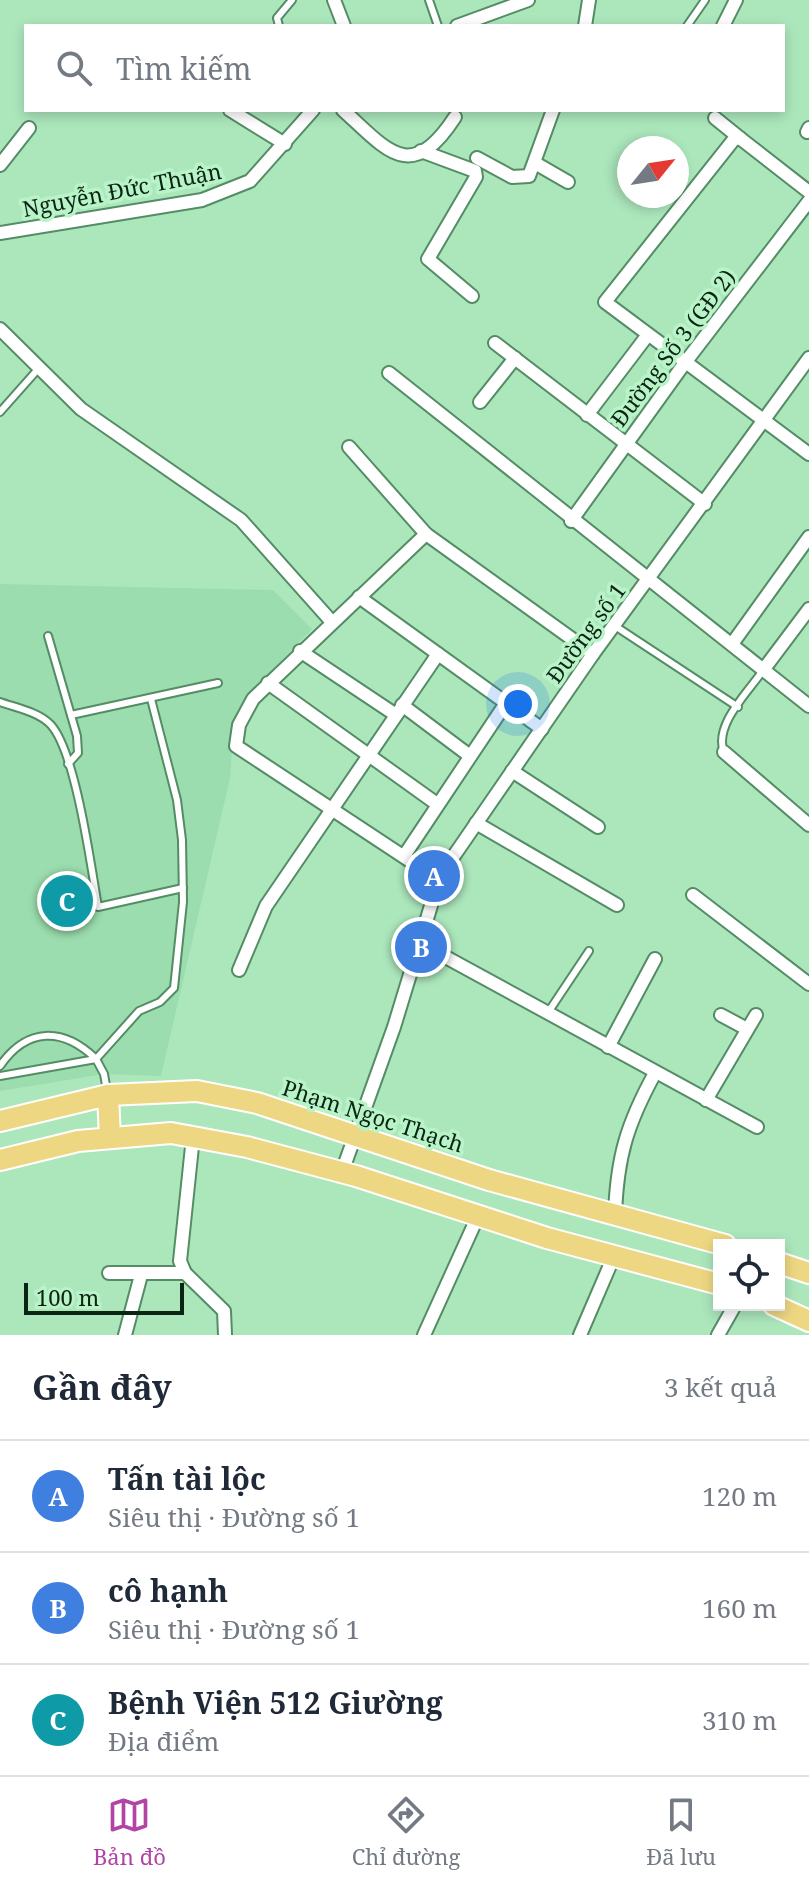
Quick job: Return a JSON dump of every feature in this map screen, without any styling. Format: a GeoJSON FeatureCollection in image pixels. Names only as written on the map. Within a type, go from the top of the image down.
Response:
{"type":"FeatureCollection","features":[{"type":"Feature","properties":{"kind":"main road","name":"Phạm Ngọc Thạch"},"geometry":{"type":"LineString","coordinates":[[0,1121],[108,1095],[197,1091],[257,1103],[489,1180],[713,1242]]}},
{"type":"Feature","properties":{"kind":"main road"},"geometry":{"type":"LineString","coordinates":[[108,1095],[110,1138]]}},
{"type":"Feature","properties":{"kind":"main road"},"geometry":{"type":"LineString","coordinates":[[0,1160],[78,1141],[171,1133],[247,1147],[342,1172],[478,1216],[713,1282]]}},
{"type":"Feature","properties":{"kind":"main road"},"geometry":{"type":"LineString","coordinates":[[785,1265],[809,1273]]}},
{"type":"Feature","properties":{"kind":"main road"},"geometry":{"type":"LineString","coordinates":[[785,1310],[809,1321]]}},
{"type":"Feature","properties":{"kind":"street"},"geometry":{"type":"LineString","coordinates":[[334,0],[343,24]]}},
{"type":"Feature","properties":{"kind":"street"},"geometry":{"type":"LineString","coordinates":[[462,24],[528,0]]}},
{"type":"Feature","properties":{"kind":"street"},"geometry":{"type":"LineString","coordinates":[[585,24],[589,0]]}},
{"type":"Feature","properties":{"kind":"street"},"geometry":{"type":"LineString","coordinates":[[724,24],[736,0]]}},
{"type":"Feature","properties":{"kind":"street"},"geometry":{"type":"LineString","coordinates":[[233,112],[285,144]]}},
{"type":"Feature","properties":{"kind":"street","name":"Nguyễn Đức Thuận"},"geometry":{"type":"LineString","coordinates":[[0,233],[202,200],[228,192],[250,181],[311,112]]}},
{"type":"Feature","properties":{"kind":"street"},"geometry":{"type":"LineString","coordinates":[[345,112],[393,155],[406,158],[429,148],[455,117]]}},
{"type":"Feature","properties":{"kind":"street"},"geometry":{"type":"LineString","coordinates":[[477,158],[512,177],[529,176],[552,112]]}},
{"type":"Feature","properties":{"kind":"street"},"geometry":{"type":"LineString","coordinates":[[715,118],[809,192]]}},
{"type":"Feature","properties":{"kind":"street"},"geometry":{"type":"LineString","coordinates":[[0,165],[29,128]]}},
{"type":"Feature","properties":{"kind":"street"},"geometry":{"type":"LineString","coordinates":[[741,139],[735,138],[727,146],[606,299],[606,305],[809,454]]}},
{"type":"Feature","properties":{"kind":"street"},"geometry":{"type":"LineString","coordinates":[[421,151],[475,171],[476,177],[428,259],[472,296]]}},
{"type":"Feature","properties":{"kind":"street"},"geometry":{"type":"LineString","coordinates":[[535,163],[568,182]]}},
{"type":"Feature","properties":{"kind":"street","name":"Đường Số 3 (GĐ 2)"},"geometry":{"type":"LineString","coordinates":[[571,521],[684,364],[809,201]]}},
{"type":"Feature","properties":{"kind":"street"},"geometry":{"type":"LineString","coordinates":[[0,329],[81,409],[241,520],[331,621]]}},
{"type":"Feature","properties":{"kind":"street"},"geometry":{"type":"LineString","coordinates":[[587,415],[647,336]]}},
{"type":"Feature","properties":{"kind":"street"},"geometry":{"type":"LineString","coordinates":[[495,343],[705,504]]}},
{"type":"Feature","properties":{"kind":"street"},"geometry":{"type":"LineString","coordinates":[[480,402],[515,358]]}},
{"type":"Feature","properties":{"kind":"street","name":"Đường số 1"},"geometry":{"type":"LineString","coordinates":[[342,1172],[357,1135],[439,880],[593,654],[650,580],[809,358]]}},
{"type":"Feature","properties":{"kind":"street"},"geometry":{"type":"LineString","coordinates":[[389,373],[571,521],[809,706]]}},
{"type":"Feature","properties":{"kind":"street"},"geometry":{"type":"LineString","coordinates":[[349,447],[426,534],[593,654]]}},
{"type":"Feature","properties":{"kind":"street"},"geometry":{"type":"LineString","coordinates":[[426,534],[331,621],[253,699],[239,725],[236,746],[439,880]]}},
{"type":"Feature","properties":{"kind":"street"},"geometry":{"type":"LineString","coordinates":[[732,644],[809,537]]}},
{"type":"Feature","properties":{"kind":"street"},"geometry":{"type":"LineString","coordinates":[[359,597],[542,729]]}},
{"type":"Feature","properties":{"kind":"street"},"geometry":{"type":"LineString","coordinates":[[764,669],[809,609]]}},
{"type":"Feature","properties":{"kind":"street"},"geometry":{"type":"LineString","coordinates":[[300,651],[470,756]]}},
{"type":"Feature","properties":{"kind":"street"},"geometry":{"type":"LineString","coordinates":[[239,970],[266,906],[438,654]]}},
{"type":"Feature","properties":{"kind":"street"},"geometry":{"type":"LineString","coordinates":[[268,683],[437,804]]}},
{"type":"Feature","properties":{"kind":"street"},"geometry":{"type":"LineString","coordinates":[[404,856],[506,703]]}},
{"type":"Feature","properties":{"kind":"street"},"geometry":{"type":"LineString","coordinates":[[724,752],[809,825]]}},
{"type":"Feature","properties":{"kind":"street"},"geometry":{"type":"LineString","coordinates":[[512,771],[598,827]]}},
{"type":"Feature","properties":{"kind":"street"},"geometry":{"type":"LineString","coordinates":[[476,823],[617,905]]}},
{"type":"Feature","properties":{"kind":"street"},"geometry":{"type":"LineString","coordinates":[[693,895],[809,984]]}},
{"type":"Feature","properties":{"kind":"street"},"geometry":{"type":"LineString","coordinates":[[418,942],[757,1127]]}},
{"type":"Feature","properties":{"kind":"street"},"geometry":{"type":"LineString","coordinates":[[608,1047],[655,959]]}},
{"type":"Feature","properties":{"kind":"street"},"geometry":{"type":"LineString","coordinates":[[721,1015],[747,1029]]}},
{"type":"Feature","properties":{"kind":"street"},"geometry":{"type":"LineString","coordinates":[[706,1100],[756,1015]]}},
{"type":"Feature","properties":{"kind":"street"},"geometry":{"type":"LineString","coordinates":[[615,1215],[618,1160],[637,1106],[655,1073]]}},
{"type":"Feature","properties":{"kind":"street"},"geometry":{"type":"LineString","coordinates":[[193,1137],[180,1261],[185,1273],[224,1311],[225,1335]]}},
{"type":"Feature","properties":{"kind":"street"},"geometry":{"type":"LineString","coordinates":[[424,1335],[478,1216]]}},
{"type":"Feature","properties":{"kind":"street"},"geometry":{"type":"LineString","coordinates":[[580,1335],[614,1256]]}},
{"type":"Feature","properties":{"kind":"street"},"geometry":{"type":"LineString","coordinates":[[109,1273],[185,1273]]}},
{"type":"Feature","properties":{"kind":"street"},"geometry":{"type":"LineString","coordinates":[[125,1335],[141,1275]]}},
{"type":"Feature","properties":{"kind":"street"},"geometry":{"type":"LineString","coordinates":[[718,1335],[732,1311]]}},
{"type":"Feature","properties":{"kind":"lane"},"geometry":{"type":"LineString","coordinates":[[278,24],[277,18],[292,0]]}},
{"type":"Feature","properties":{"kind":"lane"},"geometry":{"type":"LineString","coordinates":[[429,0],[437,24]]}},
{"type":"Feature","properties":{"kind":"lane"},"geometry":{"type":"LineString","coordinates":[[688,24],[705,0]]}},
{"type":"Feature","properties":{"kind":"lane"},"geometry":{"type":"LineString","coordinates":[[0,412],[39,368]]}},
{"type":"Feature","properties":{"kind":"lane"},"geometry":{"type":"LineString","coordinates":[[615,626],[738,707]]}},
{"type":"Feature","properties":{"kind":"lane"},"geometry":{"type":"LineString","coordinates":[[48,636],[71,715],[78,753],[68,764]]}},
{"type":"Feature","properties":{"kind":"lane"},"geometry":{"type":"LineString","coordinates":[[724,752],[722,736],[764,669]]}},
{"type":"Feature","properties":{"kind":"lane"},"geometry":{"type":"LineString","coordinates":[[71,715],[218,683]]}},
{"type":"Feature","properties":{"kind":"lane"},"geometry":{"type":"LineString","coordinates":[[0,1076],[96,1059],[139,1011],[160,1002],[174,988],[183,888],[177,800],[151,699]]}},
{"type":"Feature","properties":{"kind":"lane"},"geometry":{"type":"LineString","coordinates":[[0,702],[45,719],[60,740],[68,764],[98,907],[183,888]]}},
{"type":"Feature","properties":{"kind":"lane"},"geometry":{"type":"LineString","coordinates":[[547,1014],[589,951]]}},
{"type":"Feature","properties":{"kind":"lane"},"geometry":{"type":"LineString","coordinates":[[0,1066],[22,1043],[53,1036],[79,1043],[96,1059],[104,1074],[108,1095]]}},
{"type":"Feature","properties":{"kind":"shaded area"},"geometry":{"type":"Polygon","coordinates":[[[0,584],[273,590],[312,629],[247,696],[234,723],[230,778],[161,1076],[104,1074],[0,1091],[0,584]]]}},
{"type":"Feature","properties":{"kind":"place","name":"Tấn tài lộc"},"geometry":{"type":"Point","coordinates":[434,876]}},
{"type":"Feature","properties":{"kind":"place","name":"Bệnh Viện 512 Giường"},"geometry":{"type":"Point","coordinates":[67,901]}},
{"type":"Feature","properties":{"kind":"place","name":"cô hạnh"},"geometry":{"type":"Point","coordinates":[421,947]}}]}
